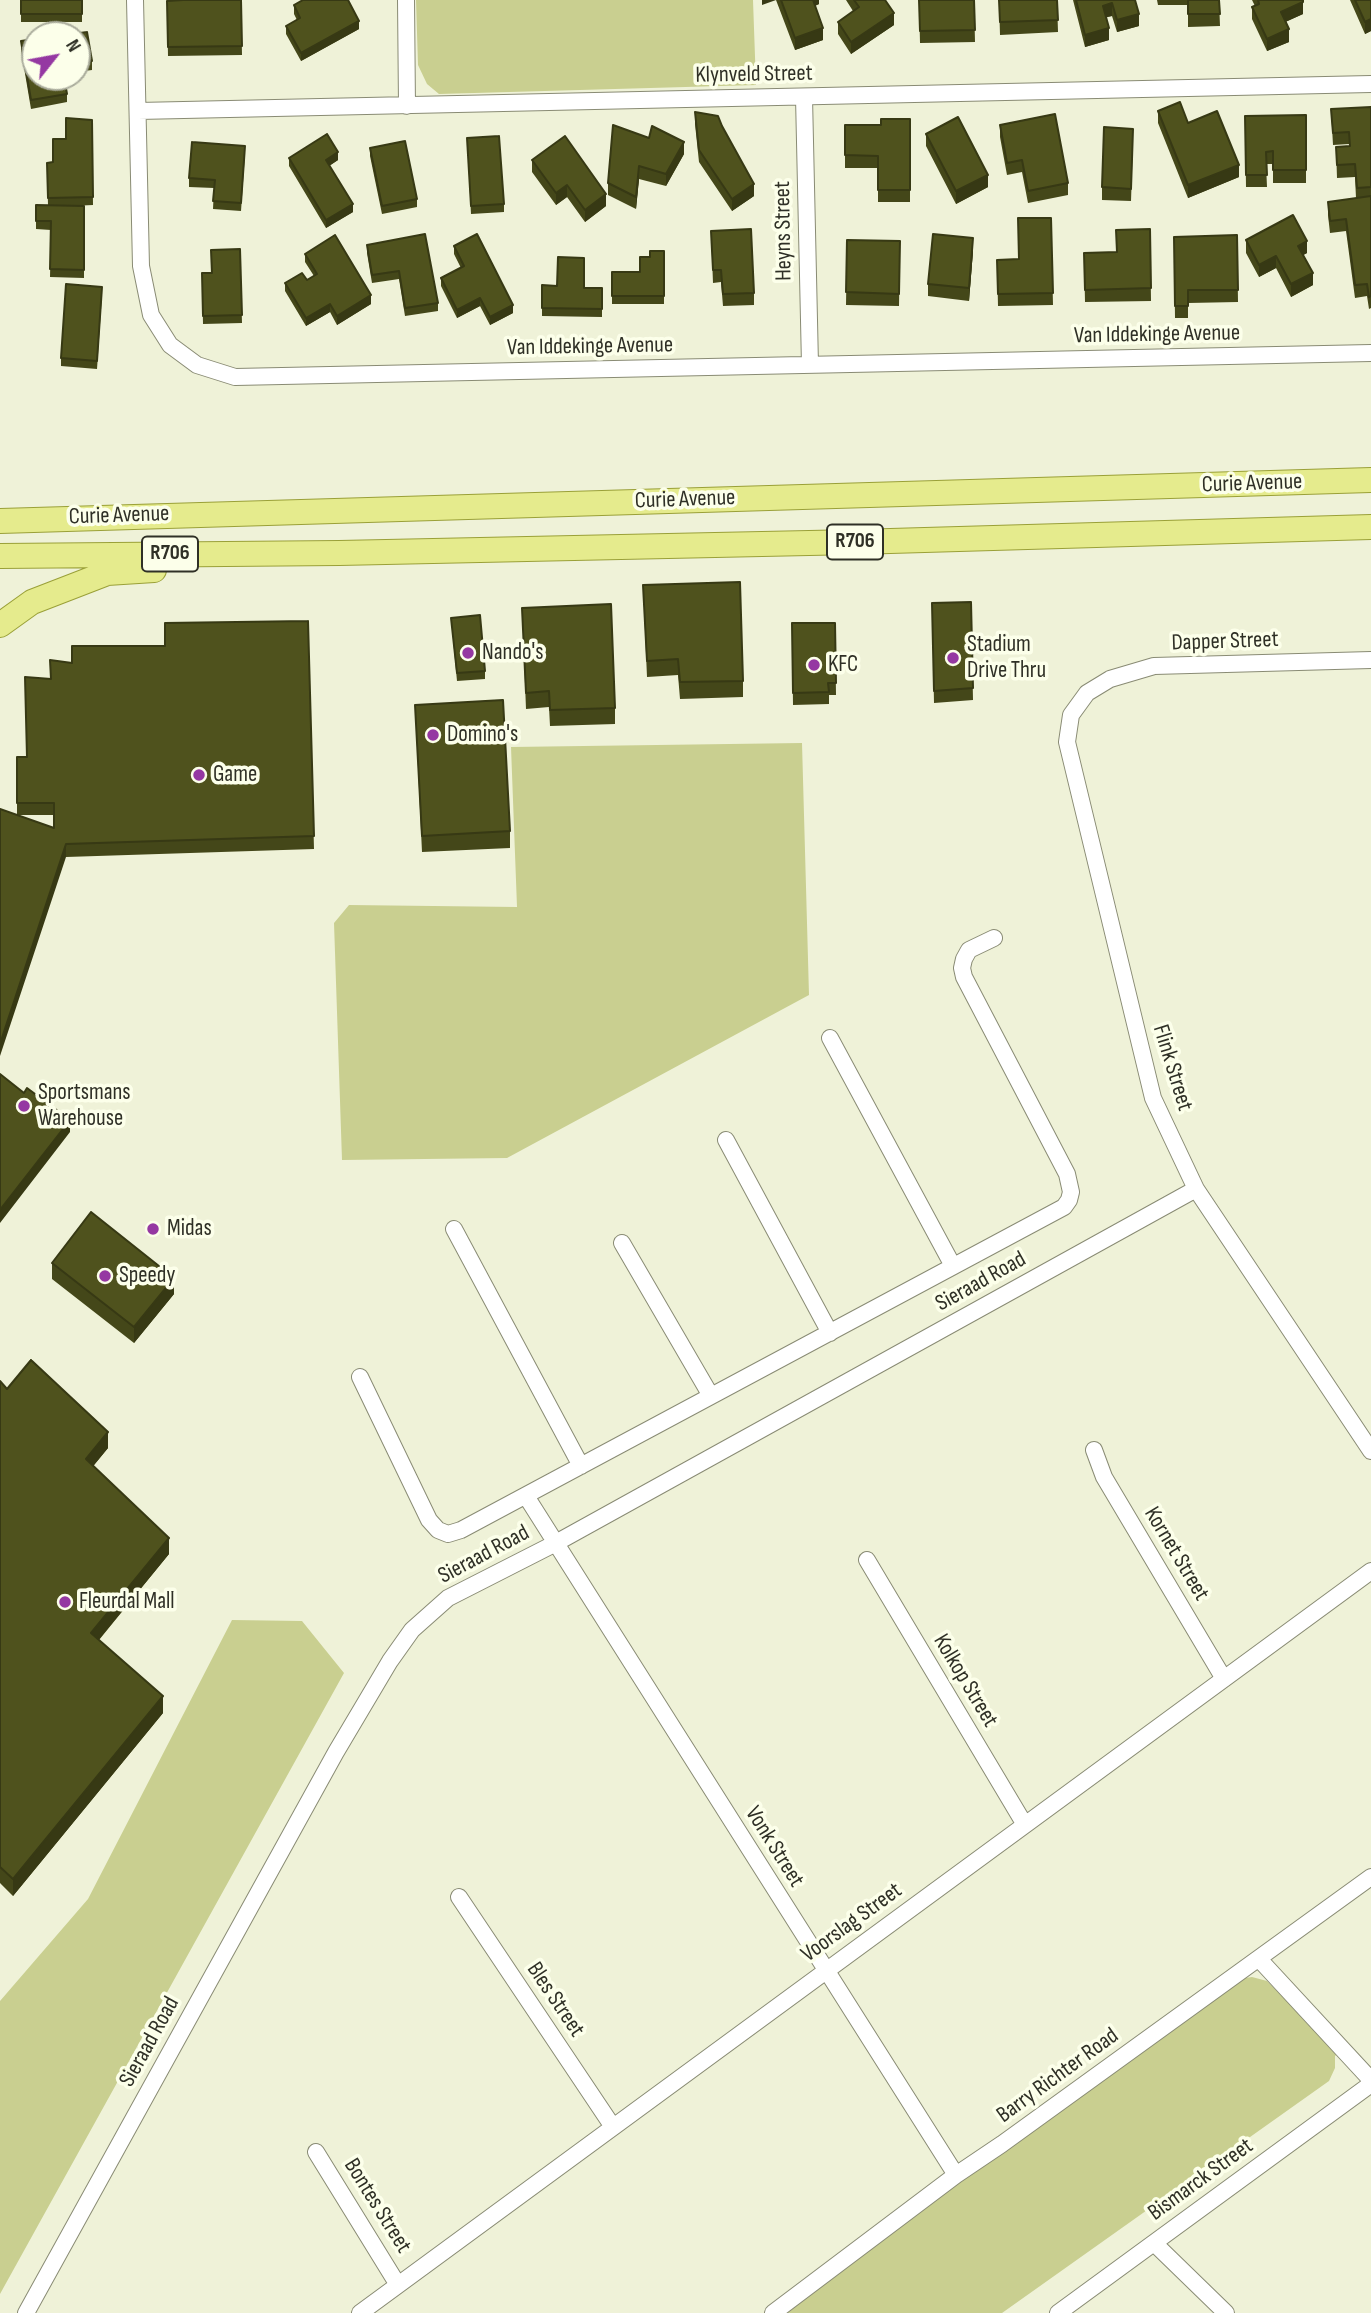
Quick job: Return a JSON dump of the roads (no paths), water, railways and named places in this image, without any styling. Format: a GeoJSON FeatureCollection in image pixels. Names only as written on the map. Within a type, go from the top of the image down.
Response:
{"type":"FeatureCollection","features":[{"type":"Feature","properties":{"kind":"main road","name":"Curie Avenue"},"geometry":{"type":"LineString","coordinates":[[0,521],[1371,481]]}},
{"type":"Feature","properties":{"kind":"main road"},"geometry":{"type":"LineString","coordinates":[[0,503],[61,518]]}},
{"type":"Feature","properties":{"kind":"main road","name":"Curie Avenue"},"geometry":{"type":"LineString","coordinates":[[0,556],[856,542],[1371,527]]}},
{"type":"Feature","properties":{"kind":"main road"},"geometry":{"type":"LineString","coordinates":[[0,625],[32,602],[107,573],[288,562],[339,552]]}},
{"type":"Feature","properties":{"kind":"street","name":"Van Iddekinge Avenue"},"geometry":{"type":"LineString","coordinates":[[135,0],[141,266],[152,315],[170,345],[197,365],[235,377],[1371,353]]}},
{"type":"Feature","properties":{"kind":"street"},"geometry":{"type":"LineString","coordinates":[[406,0],[407,106]]}},
{"type":"Feature","properties":{"kind":"street","name":"Klynveld Street"},"geometry":{"type":"LineString","coordinates":[[138,111],[1371,84]]}},
{"type":"Feature","properties":{"kind":"street","name":"Heyns Street"},"geometry":{"type":"LineString","coordinates":[[804,97],[810,365]]}},
{"type":"Feature","properties":{"kind":"street","name":"Dapper Street"},"geometry":{"type":"LineString","coordinates":[[1087,693],[1110,679],[1154,666],[1371,660]]}},
{"type":"Feature","properties":{"kind":"street","name":"Flink Street"},"geometry":{"type":"LineString","coordinates":[[1087,693],[1071,715],[1067,742],[1153,1098],[1196,1189],[1371,1451]]}},
{"type":"Feature","properties":{"kind":"street"},"geometry":{"type":"LineString","coordinates":[[360,1377],[419,1504],[438,1530],[448,1534],[526,1496],[1064,1207],[1071,1192],[1067,1174],[964,977],[964,959],[970,950],[995,938]]}},
{"type":"Feature","properties":{"kind":"street"},"geometry":{"type":"LineString","coordinates":[[830,1038],[953,1266]]}},
{"type":"Feature","properties":{"kind":"street"},"geometry":{"type":"LineString","coordinates":[[726,1140],[830,1332]]}},
{"type":"Feature","properties":{"kind":"street","name":"Sieraad Road"},"geometry":{"type":"LineString","coordinates":[[26,2313],[329,1765],[390,1661],[412,1630],[448,1598],[554,1544],[1196,1189]]}},
{"type":"Feature","properties":{"kind":"street"},"geometry":{"type":"LineString","coordinates":[[454,1229],[580,1466]]}},
{"type":"Feature","properties":{"kind":"street"},"geometry":{"type":"LineString","coordinates":[[622,1243],[711,1396]]}},
{"type":"Feature","properties":{"kind":"street","name":"Kornet Street"},"geometry":{"type":"LineString","coordinates":[[1094,1450],[1104,1478],[1224,1679]]}},
{"type":"Feature","properties":{"kind":"street","name":"Vonk Street"},"geometry":{"type":"LineString","coordinates":[[526,1496],[956,2175]]}},
{"type":"Feature","properties":{"kind":"street","name":"Kolkop Street"},"geometry":{"type":"LineString","coordinates":[[867,1560],[1025,1825]]}},
{"type":"Feature","properties":{"kind":"street","name":"Voorslag Street"},"geometry":{"type":"LineString","coordinates":[[360,2313],[1371,1570]]}},
{"type":"Feature","properties":{"kind":"street","name":"Barry Richter Road"},"geometry":{"type":"LineString","coordinates":[[772,2313],[956,2175],[1371,1877]]}},
{"type":"Feature","properties":{"kind":"street","name":"Bles Street"},"geometry":{"type":"LineString","coordinates":[[459,1898],[613,2127]]}},
{"type":"Feature","properties":{"kind":"street"},"geometry":{"type":"LineString","coordinates":[[1259,1959],[1371,2082]]}},
{"type":"Feature","properties":{"kind":"street","name":"Bismarck Street"},"geometry":{"type":"LineString","coordinates":[[1058,2313],[1371,2082]]}},
{"type":"Feature","properties":{"kind":"street","name":"Bontes Street"},"geometry":{"type":"LineString","coordinates":[[316,2152],[398,2285]]}},
{"type":"Feature","properties":{"kind":"street"},"geometry":{"type":"LineString","coordinates":[[1154,2243],[1226,2313]]}},
{"type":"Feature","properties":{"kind":"place","name":"Nando's"},"geometry":{"type":"Point","coordinates":[468,653]}},
{"type":"Feature","properties":{"kind":"place","name":"Stadium Drive Thru"},"geometry":{"type":"Point","coordinates":[953,658]}},
{"type":"Feature","properties":{"kind":"place","name":"KFC"},"geometry":{"type":"Point","coordinates":[814,665]}},
{"type":"Feature","properties":{"kind":"place","name":"Domino's"},"geometry":{"type":"Point","coordinates":[433,735]}},
{"type":"Feature","properties":{"kind":"place","name":"Game"},"geometry":{"type":"Point","coordinates":[199,775]}},
{"type":"Feature","properties":{"kind":"place","name":"Sportsmans Warehouse"},"geometry":{"type":"Point","coordinates":[24,1106]}},
{"type":"Feature","properties":{"kind":"place","name":"Midas"},"geometry":{"type":"Point","coordinates":[153,1229]}},
{"type":"Feature","properties":{"kind":"place","name":"Speedy"},"geometry":{"type":"Point","coordinates":[105,1276]}},
{"type":"Feature","properties":{"kind":"place","name":"Fleurdal Mall"},"geometry":{"type":"Point","coordinates":[65,1602]}}]}
